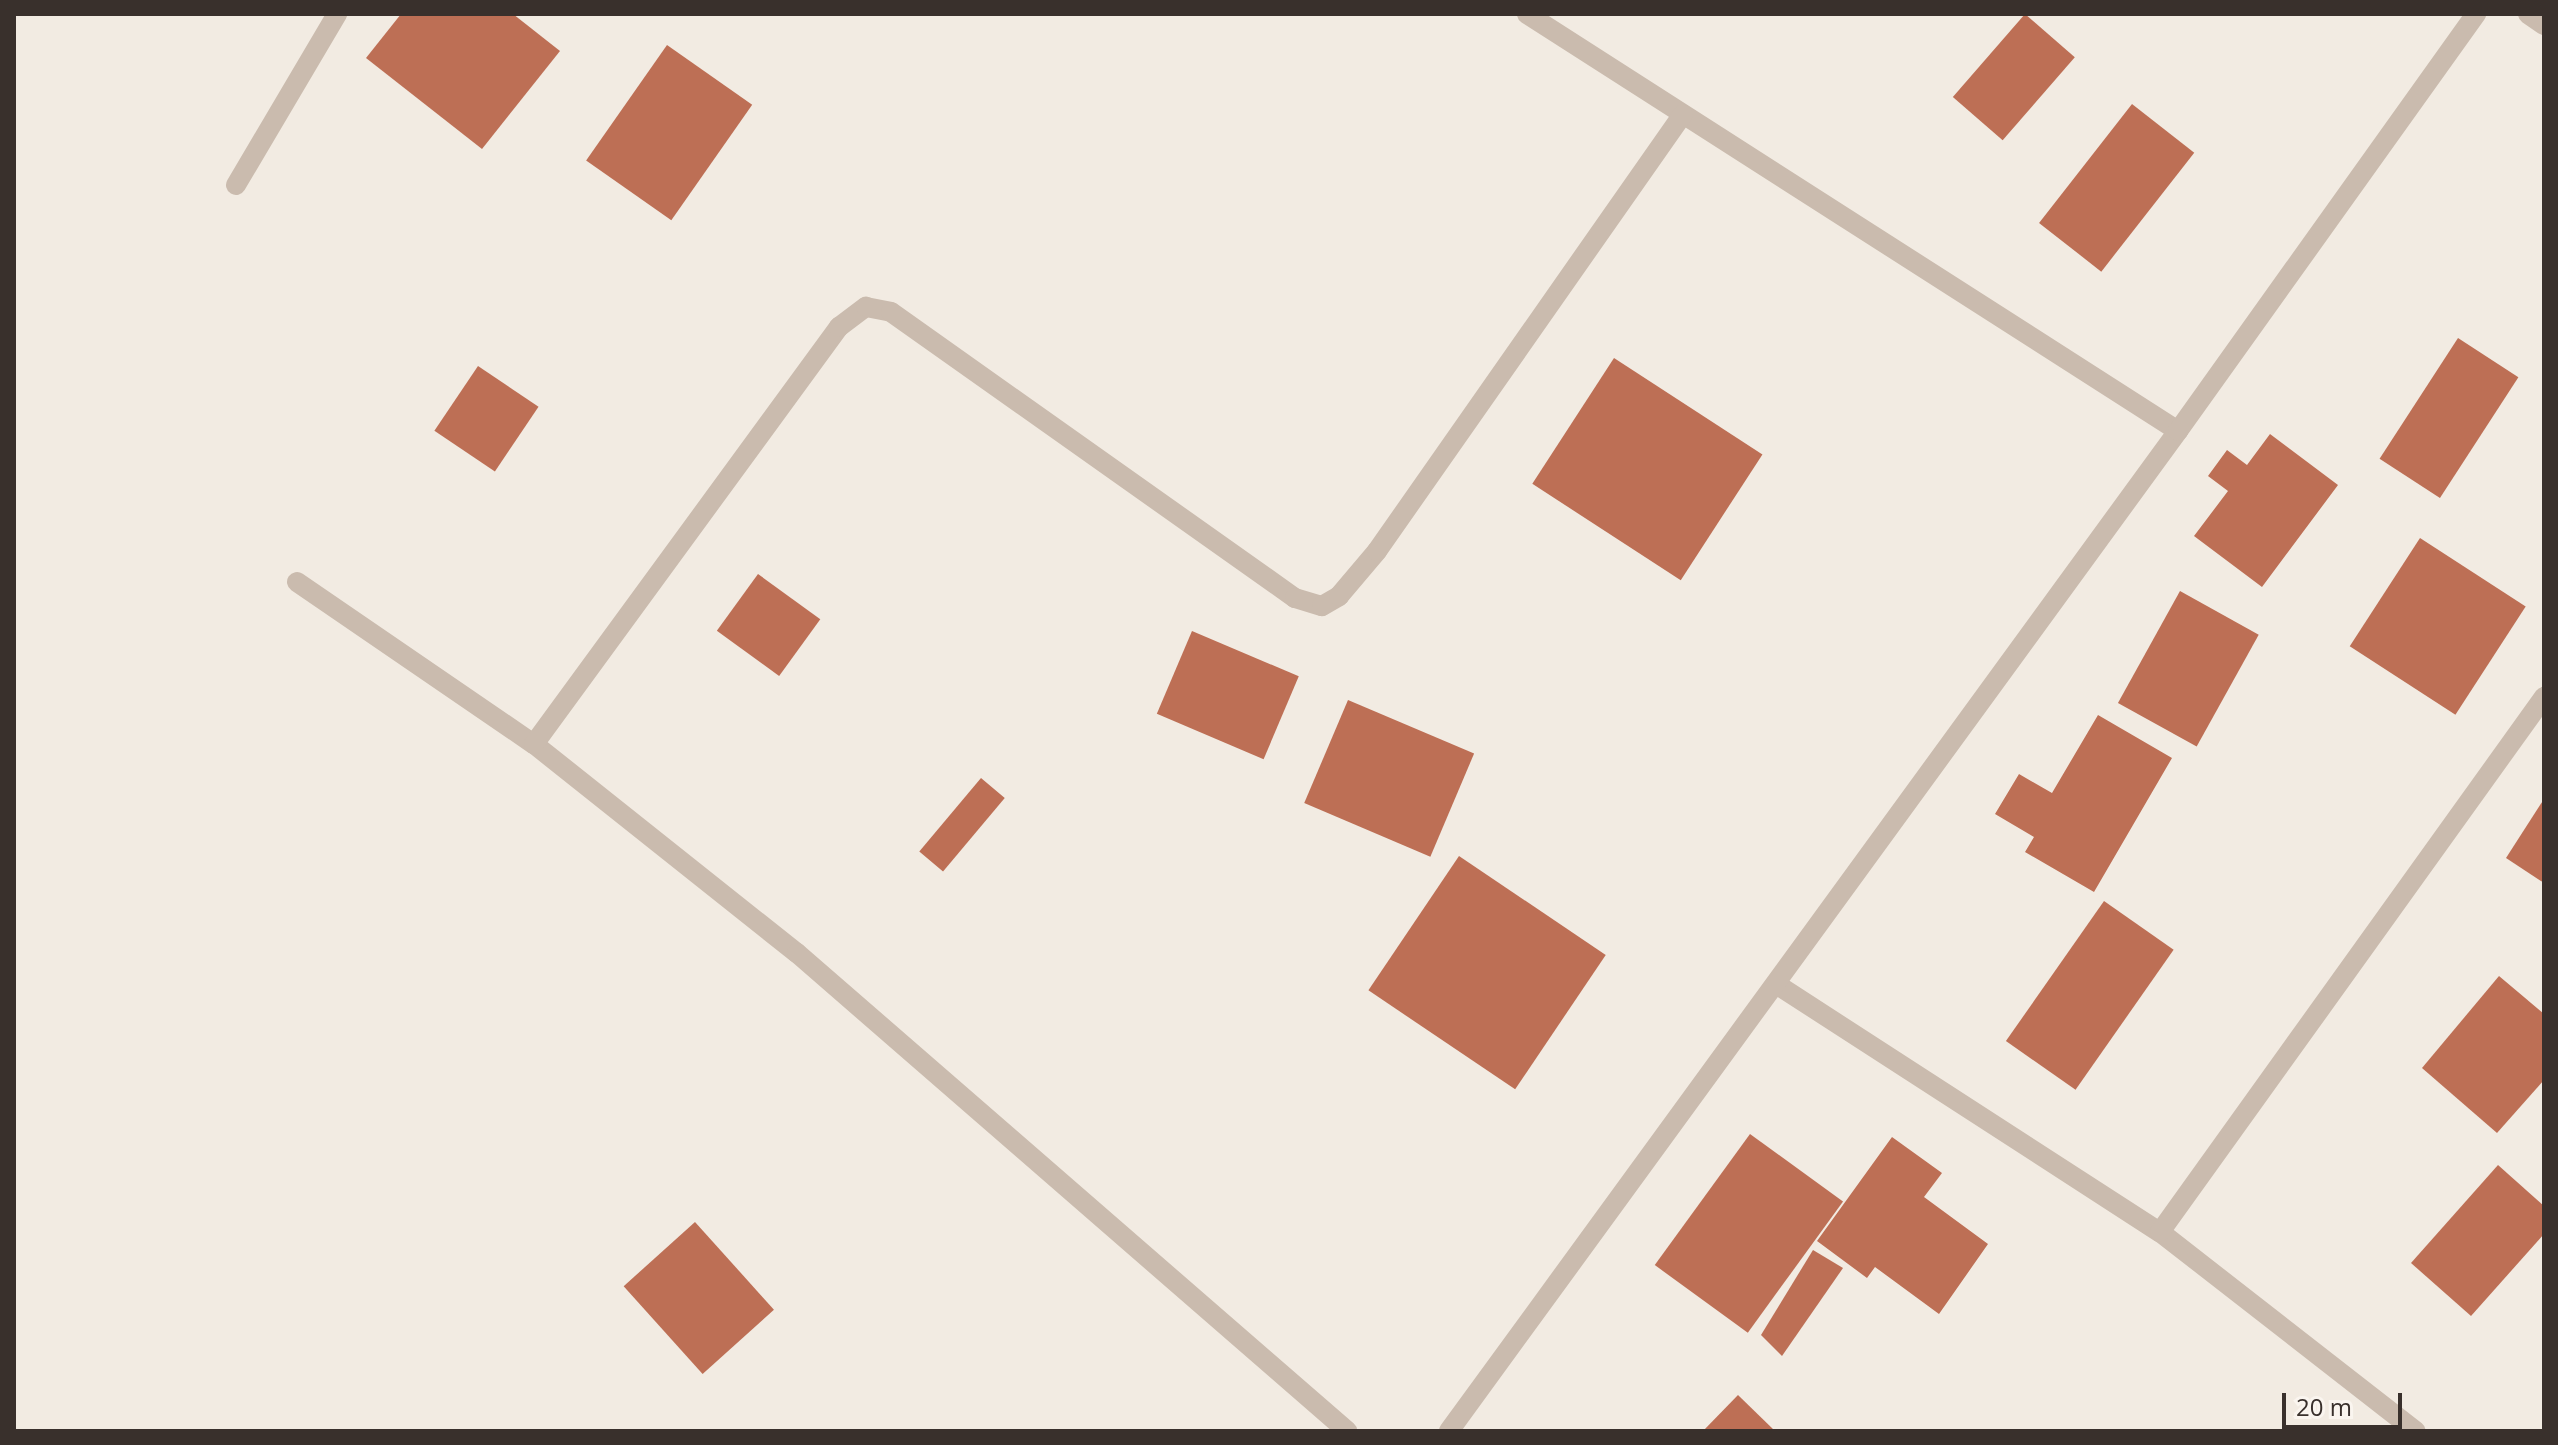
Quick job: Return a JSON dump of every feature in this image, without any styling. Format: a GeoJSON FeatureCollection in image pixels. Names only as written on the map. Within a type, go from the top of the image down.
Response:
{"type":"FeatureCollection","features":[{"type":"Feature","properties":{"kind":"street"},"geometry":{"type":"LineString","coordinates":[[236,185],[337,14]]}},
{"type":"Feature","properties":{"kind":"street"},"geometry":{"type":"LineString","coordinates":[[1527,14],[2178,431]]}},
{"type":"Feature","properties":{"kind":"street"},"geometry":{"type":"LineString","coordinates":[[1449,1431],[2178,431],[2476,14]]}},
{"type":"Feature","properties":{"kind":"street"},"geometry":{"type":"LineString","coordinates":[[2528,14],[2544,25]]}},
{"type":"Feature","properties":{"kind":"street"},"geometry":{"type":"LineString","coordinates":[[534,744],[839,327],[866,307],[891,312],[1295,598],[1322,606],[1339,596],[1377,551],[1683,114]]}},
{"type":"Feature","properties":{"kind":"street"},"geometry":{"type":"LineString","coordinates":[[297,582],[534,744],[797,953],[1347,1431]]}},
{"type":"Feature","properties":{"kind":"street"},"geometry":{"type":"LineString","coordinates":[[2160,1232],[2544,697]]}},
{"type":"Feature","properties":{"kind":"street"},"geometry":{"type":"LineString","coordinates":[[1776,984],[2160,1232],[2416,1431]]}},
{"type":"Feature","properties":{"kind":"building"},"geometry":{"type":"Polygon","coordinates":[[[401,14],[513,14],[560,51],[482,149],[366,58],[401,14]]]}},
{"type":"Feature","properties":{"kind":"building"},"geometry":{"type":"Polygon","coordinates":[[[2025,14],[2075,57],[2003,140],[1953,97],[2025,14]]]}},
{"type":"Feature","properties":{"kind":"building"},"geometry":{"type":"Polygon","coordinates":[[[667,45],[752,105],[671,220],[586,161],[667,45]]]}},
{"type":"Feature","properties":{"kind":"building"},"geometry":{"type":"Polygon","coordinates":[[[2132,104],[2194,153],[2101,272],[2039,223],[2132,104]]]}},
{"type":"Feature","properties":{"kind":"building"},"geometry":{"type":"Polygon","coordinates":[[[2458,338],[2518,377],[2440,498],[2380,459],[2458,338]]]}},
{"type":"Feature","properties":{"kind":"building"},"geometry":{"type":"Polygon","coordinates":[[[1614,358],[1762,454],[1681,580],[1532,484],[1614,358]]]}},
{"type":"Feature","properties":{"kind":"building"},"geometry":{"type":"Polygon","coordinates":[[[478,366],[539,407],[495,471],[434,431],[478,366]]]}},
{"type":"Feature","properties":{"kind":"building"},"geometry":{"type":"Polygon","coordinates":[[[2270,434],[2338,485],[2262,587],[2194,536],[2228,491],[2208,476],[2227,450],[2247,465],[2270,434]]]}},
{"type":"Feature","properties":{"kind":"building"},"geometry":{"type":"Polygon","coordinates":[[[2420,538],[2526,607],[2455,715],[2350,646],[2420,538]]]}},
{"type":"Feature","properties":{"kind":"building"},"geometry":{"type":"Polygon","coordinates":[[[758,574],[820,619],[779,676],[717,631],[758,574]]]}},
{"type":"Feature","properties":{"kind":"building"},"geometry":{"type":"Polygon","coordinates":[[[2180,591],[2259,635],[2197,747],[2118,703],[2180,591]]]}},
{"type":"Feature","properties":{"kind":"building"},"geometry":{"type":"Polygon","coordinates":[[[1192,631],[1299,676],[1264,759],[1157,714],[1192,631]]]}},
{"type":"Feature","properties":{"kind":"building"},"geometry":{"type":"Polygon","coordinates":[[[1348,700],[1474,754],[1430,857],[1304,803],[1348,700]]]}},
{"type":"Feature","properties":{"kind":"building"},"geometry":{"type":"Polygon","coordinates":[[[2098,715],[2172,758],[2094,892],[2025,852],[2034,837],[1995,814],[2019,774],[2052,793],[2098,715]]]}},
{"type":"Feature","properties":{"kind":"building"},"geometry":{"type":"Polygon","coordinates":[[[981,778],[1005,798],[943,871],[919,852],[981,778]]]}},
{"type":"Feature","properties":{"kind":"building"},"geometry":{"type":"Polygon","coordinates":[[[2544,799],[2544,883],[2506,858],[2544,799]]]}},
{"type":"Feature","properties":{"kind":"building"},"geometry":{"type":"Polygon","coordinates":[[[1459,856],[1606,955],[1515,1089],[1368,990],[1459,856]]]}},
{"type":"Feature","properties":{"kind":"building"},"geometry":{"type":"Polygon","coordinates":[[[2104,901],[2174,950],[2076,1090],[2006,1041],[2104,901]]]}},
{"type":"Feature","properties":{"kind":"building"},"geometry":{"type":"Polygon","coordinates":[[[2499,976],[2544,1014],[2544,1080],[2497,1133],[2422,1068],[2499,976]]]}},
{"type":"Feature","properties":{"kind":"building"},"geometry":{"type":"Polygon","coordinates":[[[1750,1134],[1843,1202],[1748,1333],[1655,1265],[1750,1134]]]}},
{"type":"Feature","properties":{"kind":"building"},"geometry":{"type":"Polygon","coordinates":[[[1892,1137],[1942,1173],[1924,1197],[1988,1244],[1939,1314],[1875,1267],[1867,1278],[1817,1241],[1892,1137]]]}},
{"type":"Feature","properties":{"kind":"building"},"geometry":{"type":"Polygon","coordinates":[[[2498,1165],[2544,1206],[2544,1234],[2471,1316],[2411,1263],[2498,1165]]]}},
{"type":"Feature","properties":{"kind":"building"},"geometry":{"type":"Polygon","coordinates":[[[695,1222],[774,1310],[703,1374],[624,1286],[695,1222]]]}},
{"type":"Feature","properties":{"kind":"building"},"geometry":{"type":"Polygon","coordinates":[[[1813,1250],[1843,1268],[1782,1356],[1761,1335],[1813,1250]]]}},
{"type":"Feature","properties":{"kind":"building"},"geometry":{"type":"Polygon","coordinates":[[[1738,1395],[1775,1431],[1703,1431],[1738,1395]]]}}]}
